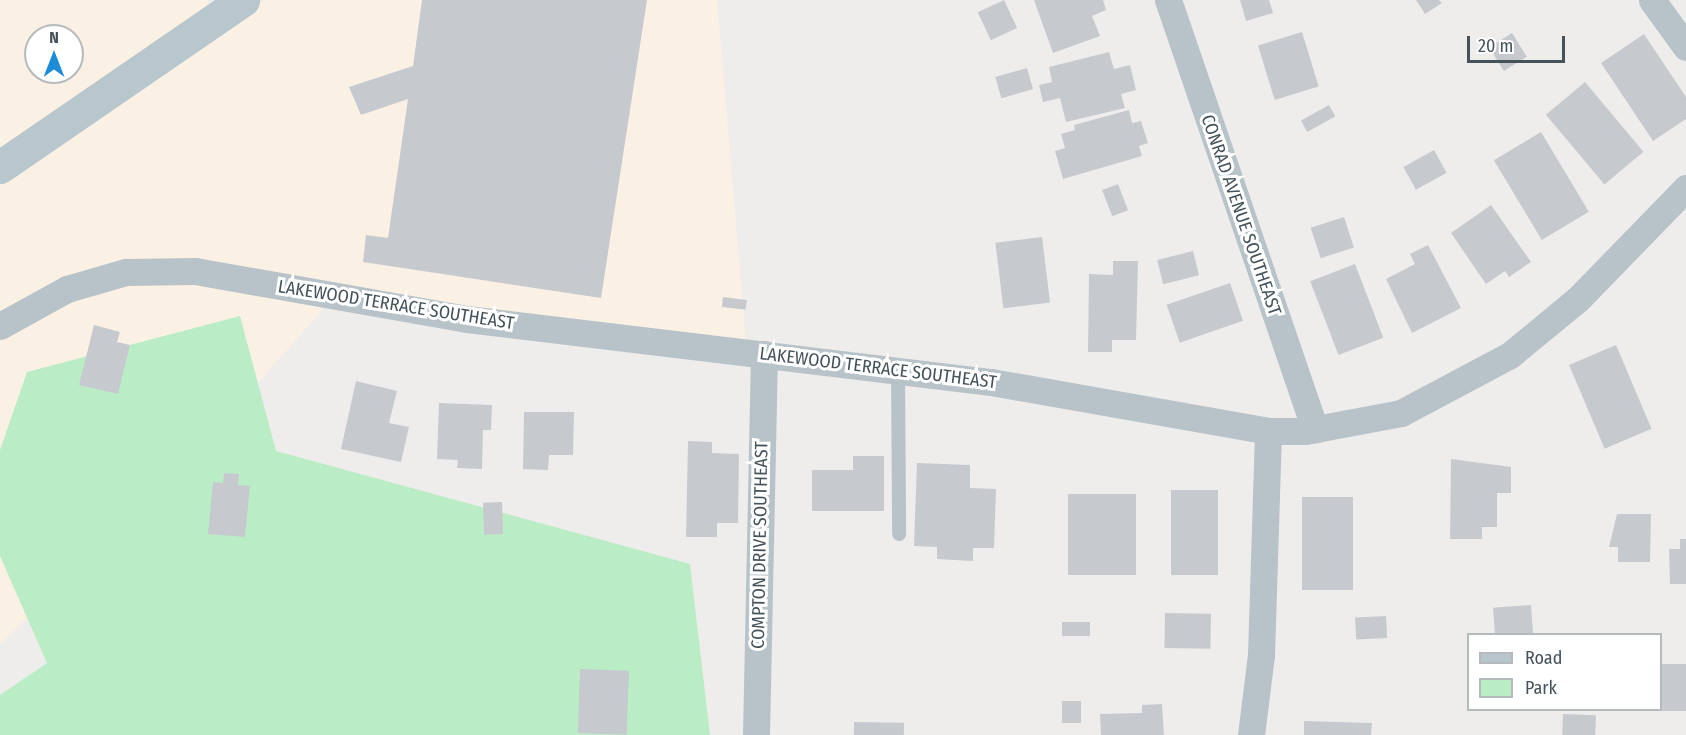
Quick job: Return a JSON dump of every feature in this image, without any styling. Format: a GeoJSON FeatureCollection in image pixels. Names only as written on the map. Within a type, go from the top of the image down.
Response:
{"type":"FeatureCollection","features":[{"type":"Feature","properties":{"kind":"main road"},"geometry":{"type":"LineString","coordinates":[[0,167],[229,4]]}},
{"type":"Feature","properties":{"kind":"street","name":"CONRAD AVENUE SOUTHEAST"},"geometry":{"type":"LineString","coordinates":[[1168,0],[1315,430]]}},
{"type":"Feature","properties":{"kind":"street"},"geometry":{"type":"LineString","coordinates":[[1652,0],[1686,46]]}},
{"type":"Feature","properties":{"kind":"street","name":"LAKEWOOD TERRACE SOUTHEAST"},"geometry":{"type":"LineString","coordinates":[[0,326],[67,289],[126,272],[195,271],[467,319],[898,371],[1268,431],[1315,430],[1401,413],[1510,355],[1578,299],[1686,188]]}},
{"type":"Feature","properties":{"kind":"street","name":"COMPTON DRIVE SOUTHEAST"},"geometry":{"type":"LineString","coordinates":[[756,735],[764,354]]}},
{"type":"Feature","properties":{"kind":"street"},"geometry":{"type":"LineString","coordinates":[[1251,735],[1261,655],[1268,431]]}},
{"type":"Feature","properties":{"kind":"lane"},"geometry":{"type":"LineString","coordinates":[[898,371],[899,534]]}},
{"type":"Feature","properties":{"kind":"shaded area"},"geometry":{"type":"Polygon","coordinates":[[[0,0],[208,0],[220,28],[264,0],[717,0],[747,354],[330,301],[187,464],[0,644],[0,0]]]}},
{"type":"Feature","properties":{"kind":"green space"},"geometry":{"type":"Polygon","coordinates":[[[240,316],[276,451],[690,564],[710,735],[0,735],[0,695],[47,663],[0,556],[0,450],[27,372],[240,316]]]}},
{"type":"Feature","properties":{"kind":"building"},"geometry":{"type":"Polygon","coordinates":[[[422,0],[647,0],[601,298],[363,262],[366,235],[388,238],[408,99],[361,115],[349,87],[413,66],[422,0]]]}},
{"type":"Feature","properties":{"kind":"building"},"geometry":{"type":"Polygon","coordinates":[[[1004,0],[1017,28],[991,40],[978,12],[1004,0]]]}},
{"type":"Feature","properties":{"kind":"building"},"geometry":{"type":"Polygon","coordinates":[[[1034,0],[1103,0],[1106,10],[1092,16],[1100,36],[1053,53],[1034,0]]]}},
{"type":"Feature","properties":{"kind":"building"},"geometry":{"type":"Polygon","coordinates":[[[1240,0],[1269,0],[1273,13],[1246,21],[1240,0]]]}},
{"type":"Feature","properties":{"kind":"building"},"geometry":{"type":"Polygon","coordinates":[[[1416,0],[1439,0],[1442,3],[1425,14],[1416,0]]]}},
{"type":"Feature","properties":{"kind":"building"},"geometry":{"type":"Polygon","coordinates":[[[1302,32],[1319,87],[1275,100],[1258,45],[1302,32]]]}},
{"type":"Feature","properties":{"kind":"building"},"geometry":{"type":"Polygon","coordinates":[[[1512,33],[1527,57],[1504,71],[1489,47],[1512,33]]]}},
{"type":"Feature","properties":{"kind":"building"},"geometry":{"type":"Polygon","coordinates":[[[1644,34],[1686,97],[1686,119],[1653,141],[1601,63],[1644,34]]]}},
{"type":"Feature","properties":{"kind":"building"},"geometry":{"type":"Polygon","coordinates":[[[1109,52],[1114,69],[1130,65],[1136,90],[1121,94],[1125,108],[1066,122],[1060,98],[1043,102],[1039,85],[1052,82],[1049,67],[1109,52]]]}},
{"type":"Feature","properties":{"kind":"building"},"geometry":{"type":"Polygon","coordinates":[[[1027,68],[1033,89],[1001,98],[995,77],[1027,68]]]}},
{"type":"Feature","properties":{"kind":"building"},"geometry":{"type":"Polygon","coordinates":[[[1585,82],[1643,152],[1604,184],[1546,115],[1585,82]]]}},
{"type":"Feature","properties":{"kind":"building"},"geometry":{"type":"Polygon","coordinates":[[[1329,105],[1335,116],[1307,132],[1301,121],[1329,105]]]}},
{"type":"Feature","properties":{"kind":"building"},"geometry":{"type":"Polygon","coordinates":[[[1129,110],[1132,123],[1141,121],[1148,143],[1139,146],[1142,156],[1063,179],[1055,151],[1065,148],[1061,134],[1075,130],[1074,125],[1129,110]]]}},
{"type":"Feature","properties":{"kind":"building"},"geometry":{"type":"Polygon","coordinates":[[[1541,132],[1589,212],[1542,240],[1494,160],[1541,132]]]}},
{"type":"Feature","properties":{"kind":"building"},"geometry":{"type":"Polygon","coordinates":[[[1434,150],[1447,173],[1416,190],[1403,167],[1434,150]]]}},
{"type":"Feature","properties":{"kind":"building"},"geometry":{"type":"Polygon","coordinates":[[[1118,184],[1128,210],[1112,216],[1102,190],[1118,184]]]}},
{"type":"Feature","properties":{"kind":"building"},"geometry":{"type":"Polygon","coordinates":[[[1491,205],[1531,262],[1509,277],[1505,271],[1486,284],[1451,233],[1491,205]]]}},
{"type":"Feature","properties":{"kind":"building"},"geometry":{"type":"Polygon","coordinates":[[[1344,217],[1354,247],[1321,258],[1311,228],[1344,217]]]}},
{"type":"Feature","properties":{"kind":"building"},"geometry":{"type":"Polygon","coordinates":[[[1042,237],[1050,303],[1003,308],[995,243],[1042,237]]]}},
{"type":"Feature","properties":{"kind":"building"},"geometry":{"type":"Polygon","coordinates":[[[1428,245],[1461,308],[1412,333],[1386,279],[1415,264],[1410,254],[1428,245]]]}},
{"type":"Feature","properties":{"kind":"building"},"geometry":{"type":"Polygon","coordinates":[[[1193,251],[1199,275],[1163,284],[1157,260],[1193,251]]]}},
{"type":"Feature","properties":{"kind":"building"},"geometry":{"type":"Polygon","coordinates":[[[1113,261],[1138,261],[1136,340],[1112,340],[1112,352],[1088,352],[1089,274],[1113,275],[1113,261]]]}},
{"type":"Feature","properties":{"kind":"building"},"geometry":{"type":"Polygon","coordinates":[[[1355,264],[1383,338],[1338,355],[1310,281],[1355,264]]]}},
{"type":"Feature","properties":{"kind":"building"},"geometry":{"type":"Polygon","coordinates":[[[1230,283],[1243,321],[1180,343],[1167,305],[1230,283]]]}},
{"type":"Feature","properties":{"kind":"building"},"geometry":{"type":"Polygon","coordinates":[[[723,297],[747,300],[746,310],[722,307],[723,297]]]}},
{"type":"Feature","properties":{"kind":"building"},"geometry":{"type":"Polygon","coordinates":[[[94,325],[120,332],[117,342],[130,345],[118,394],[79,385],[94,325]]]}},
{"type":"Feature","properties":{"kind":"building"},"geometry":{"type":"Polygon","coordinates":[[[1616,345],[1652,429],[1605,449],[1569,365],[1616,345]]]}},
{"type":"Feature","properties":{"kind":"building"},"geometry":{"type":"Polygon","coordinates":[[[356,381],[397,391],[389,423],[409,427],[401,462],[341,449],[356,381]]]}},
{"type":"Feature","properties":{"kind":"building"},"geometry":{"type":"Polygon","coordinates":[[[439,403],[492,405],[491,430],[483,430],[482,469],[457,468],[458,460],[437,459],[439,403]]]}},
{"type":"Feature","properties":{"kind":"building"},"geometry":{"type":"Polygon","coordinates":[[[524,412],[574,412],[573,455],[549,455],[548,470],[523,469],[524,412]]]}},
{"type":"Feature","properties":{"kind":"building"},"geometry":{"type":"Polygon","coordinates":[[[688,441],[712,442],[712,453],[739,454],[738,523],[717,523],[717,537],[686,537],[688,441]]]}},
{"type":"Feature","properties":{"kind":"building"},"geometry":{"type":"Polygon","coordinates":[[[853,456],[884,456],[884,511],[812,511],[812,470],[853,470],[853,456]]]}},
{"type":"Feature","properties":{"kind":"building"},"geometry":{"type":"Polygon","coordinates":[[[1451,459],[1511,467],[1511,493],[1497,493],[1497,527],[1482,527],[1482,539],[1450,539],[1451,459]]]}},
{"type":"Feature","properties":{"kind":"building"},"geometry":{"type":"Polygon","coordinates":[[[917,463],[970,465],[970,488],[996,489],[994,548],[973,548],[973,561],[937,559],[937,547],[914,546],[917,463]]]}},
{"type":"Feature","properties":{"kind":"building"},"geometry":{"type":"Polygon","coordinates":[[[224,473],[239,474],[238,485],[250,486],[245,537],[208,534],[213,482],[223,483],[224,473]]]}},
{"type":"Feature","properties":{"kind":"building"},"geometry":{"type":"Polygon","coordinates":[[[1171,490],[1218,490],[1218,575],[1171,575],[1171,490]]]}},
{"type":"Feature","properties":{"kind":"building"},"geometry":{"type":"Polygon","coordinates":[[[1068,494],[1136,494],[1136,575],[1068,575],[1068,494]]]}},
{"type":"Feature","properties":{"kind":"building"},"geometry":{"type":"Polygon","coordinates":[[[1302,497],[1353,497],[1353,590],[1302,590],[1302,497]]]}},
{"type":"Feature","properties":{"kind":"building"},"geometry":{"type":"Polygon","coordinates":[[[502,502],[503,534],[484,535],[483,503],[502,502]]]}},
{"type":"Feature","properties":{"kind":"building"},"geometry":{"type":"Polygon","coordinates":[[[1617,514],[1651,514],[1650,562],[1618,562],[1618,547],[1609,547],[1617,514]]]}},
{"type":"Feature","properties":{"kind":"building"},"geometry":{"type":"Polygon","coordinates":[[[1680,539],[1686,539],[1686,584],[1670,584],[1669,549],[1680,549],[1680,539]]]}},
{"type":"Feature","properties":{"kind":"building"},"geometry":{"type":"Polygon","coordinates":[[[1531,605],[1533,633],[1495,633],[1493,608],[1531,605]]]}},
{"type":"Feature","properties":{"kind":"building"},"geometry":{"type":"Polygon","coordinates":[[[1165,613],[1211,614],[1210,649],[1164,648],[1165,613]]]}},
{"type":"Feature","properties":{"kind":"building"},"geometry":{"type":"Polygon","coordinates":[[[1386,616],[1387,638],[1356,640],[1355,618],[1386,616]]]}},
{"type":"Feature","properties":{"kind":"building"},"geometry":{"type":"Polygon","coordinates":[[[1062,622],[1090,622],[1090,636],[1062,636],[1062,622]]]}},
{"type":"Feature","properties":{"kind":"building"},"geometry":{"type":"Polygon","coordinates":[[[1662,664],[1686,664],[1686,711],[1662,711],[1662,664]]]}},
{"type":"Feature","properties":{"kind":"building"},"geometry":{"type":"Polygon","coordinates":[[[580,669],[629,671],[627,735],[578,733],[580,669]]]}},
{"type":"Feature","properties":{"kind":"building"},"geometry":{"type":"Polygon","coordinates":[[[1062,701],[1081,701],[1081,723],[1062,723],[1062,701]]]}},
{"type":"Feature","properties":{"kind":"building"},"geometry":{"type":"Polygon","coordinates":[[[1162,704],[1164,735],[1101,735],[1100,714],[1142,713],[1142,705],[1162,704]]]}},
{"type":"Feature","properties":{"kind":"building"},"geometry":{"type":"Polygon","coordinates":[[[1563,714],[1596,715],[1595,735],[1562,735],[1563,714]]]}},
{"type":"Feature","properties":{"kind":"building"},"geometry":{"type":"Polygon","coordinates":[[[1304,721],[1372,723],[1371,735],[1304,735],[1304,721]]]}},
{"type":"Feature","properties":{"kind":"building"},"geometry":{"type":"Polygon","coordinates":[[[854,722],[904,723],[904,735],[854,735],[854,722]]]}}]}
